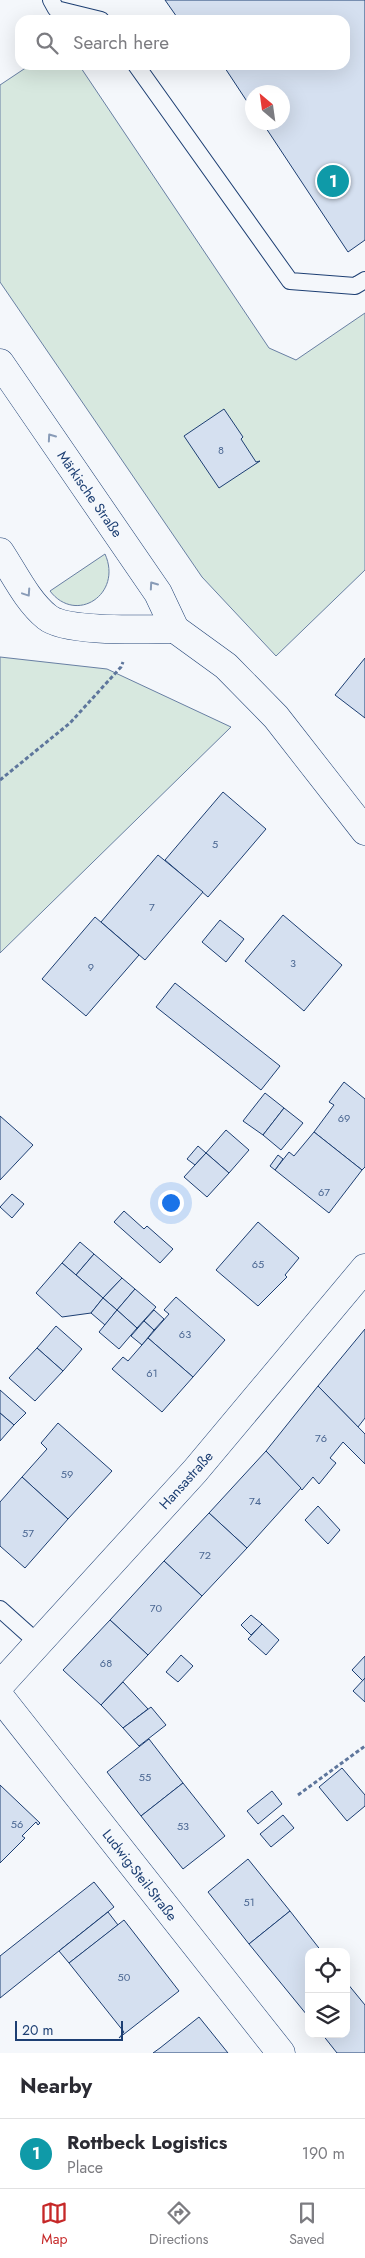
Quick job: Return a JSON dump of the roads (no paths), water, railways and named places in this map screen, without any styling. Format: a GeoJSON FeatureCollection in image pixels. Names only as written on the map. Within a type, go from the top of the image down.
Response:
{"type":"FeatureCollection","features":[{"type":"Feature","properties":{"kind":"street","name":"Märkische Straße"},"geometry":{"type":"LineString","coordinates":[[0,363],[158,593],[175,629],[226,666],[276,717],[365,832]]}},
{"type":"Feature","properties":{"kind":"street"},"geometry":{"type":"LineString","coordinates":[[0,552],[37,607],[48,619],[64,625],[123,629],[175,629]]}},
{"type":"Feature","properties":{"kind":"street","name":"Hansastraße"},"geometry":{"type":"LineString","coordinates":[[0,1685],[195,1471],[365,1268]]}},
{"type":"Feature","properties":{"kind":"street","name":"Ludwig-Steil-Straße"},"geometry":{"type":"LineString","coordinates":[[0,1697],[280,2053]]}},
{"type":"Feature","properties":{"kind":"lane"},"geometry":{"type":"LineString","coordinates":[[51,0],[56,8],[82,15]]}},
{"type":"Feature","properties":{"kind":"lane"},"geometry":{"type":"LineString","coordinates":[[140,70],[290,281],[355,286],[365,280]]}},
{"type":"Feature","properties":{"kind":"lane"},"geometry":{"type":"LineString","coordinates":[[0,1609],[38,1643]]}},
{"type":"Feature","properties":{"kind":"place","name":"Rottbeck Logistics"},"geometry":{"type":"Point","coordinates":[333,181]}}]}
